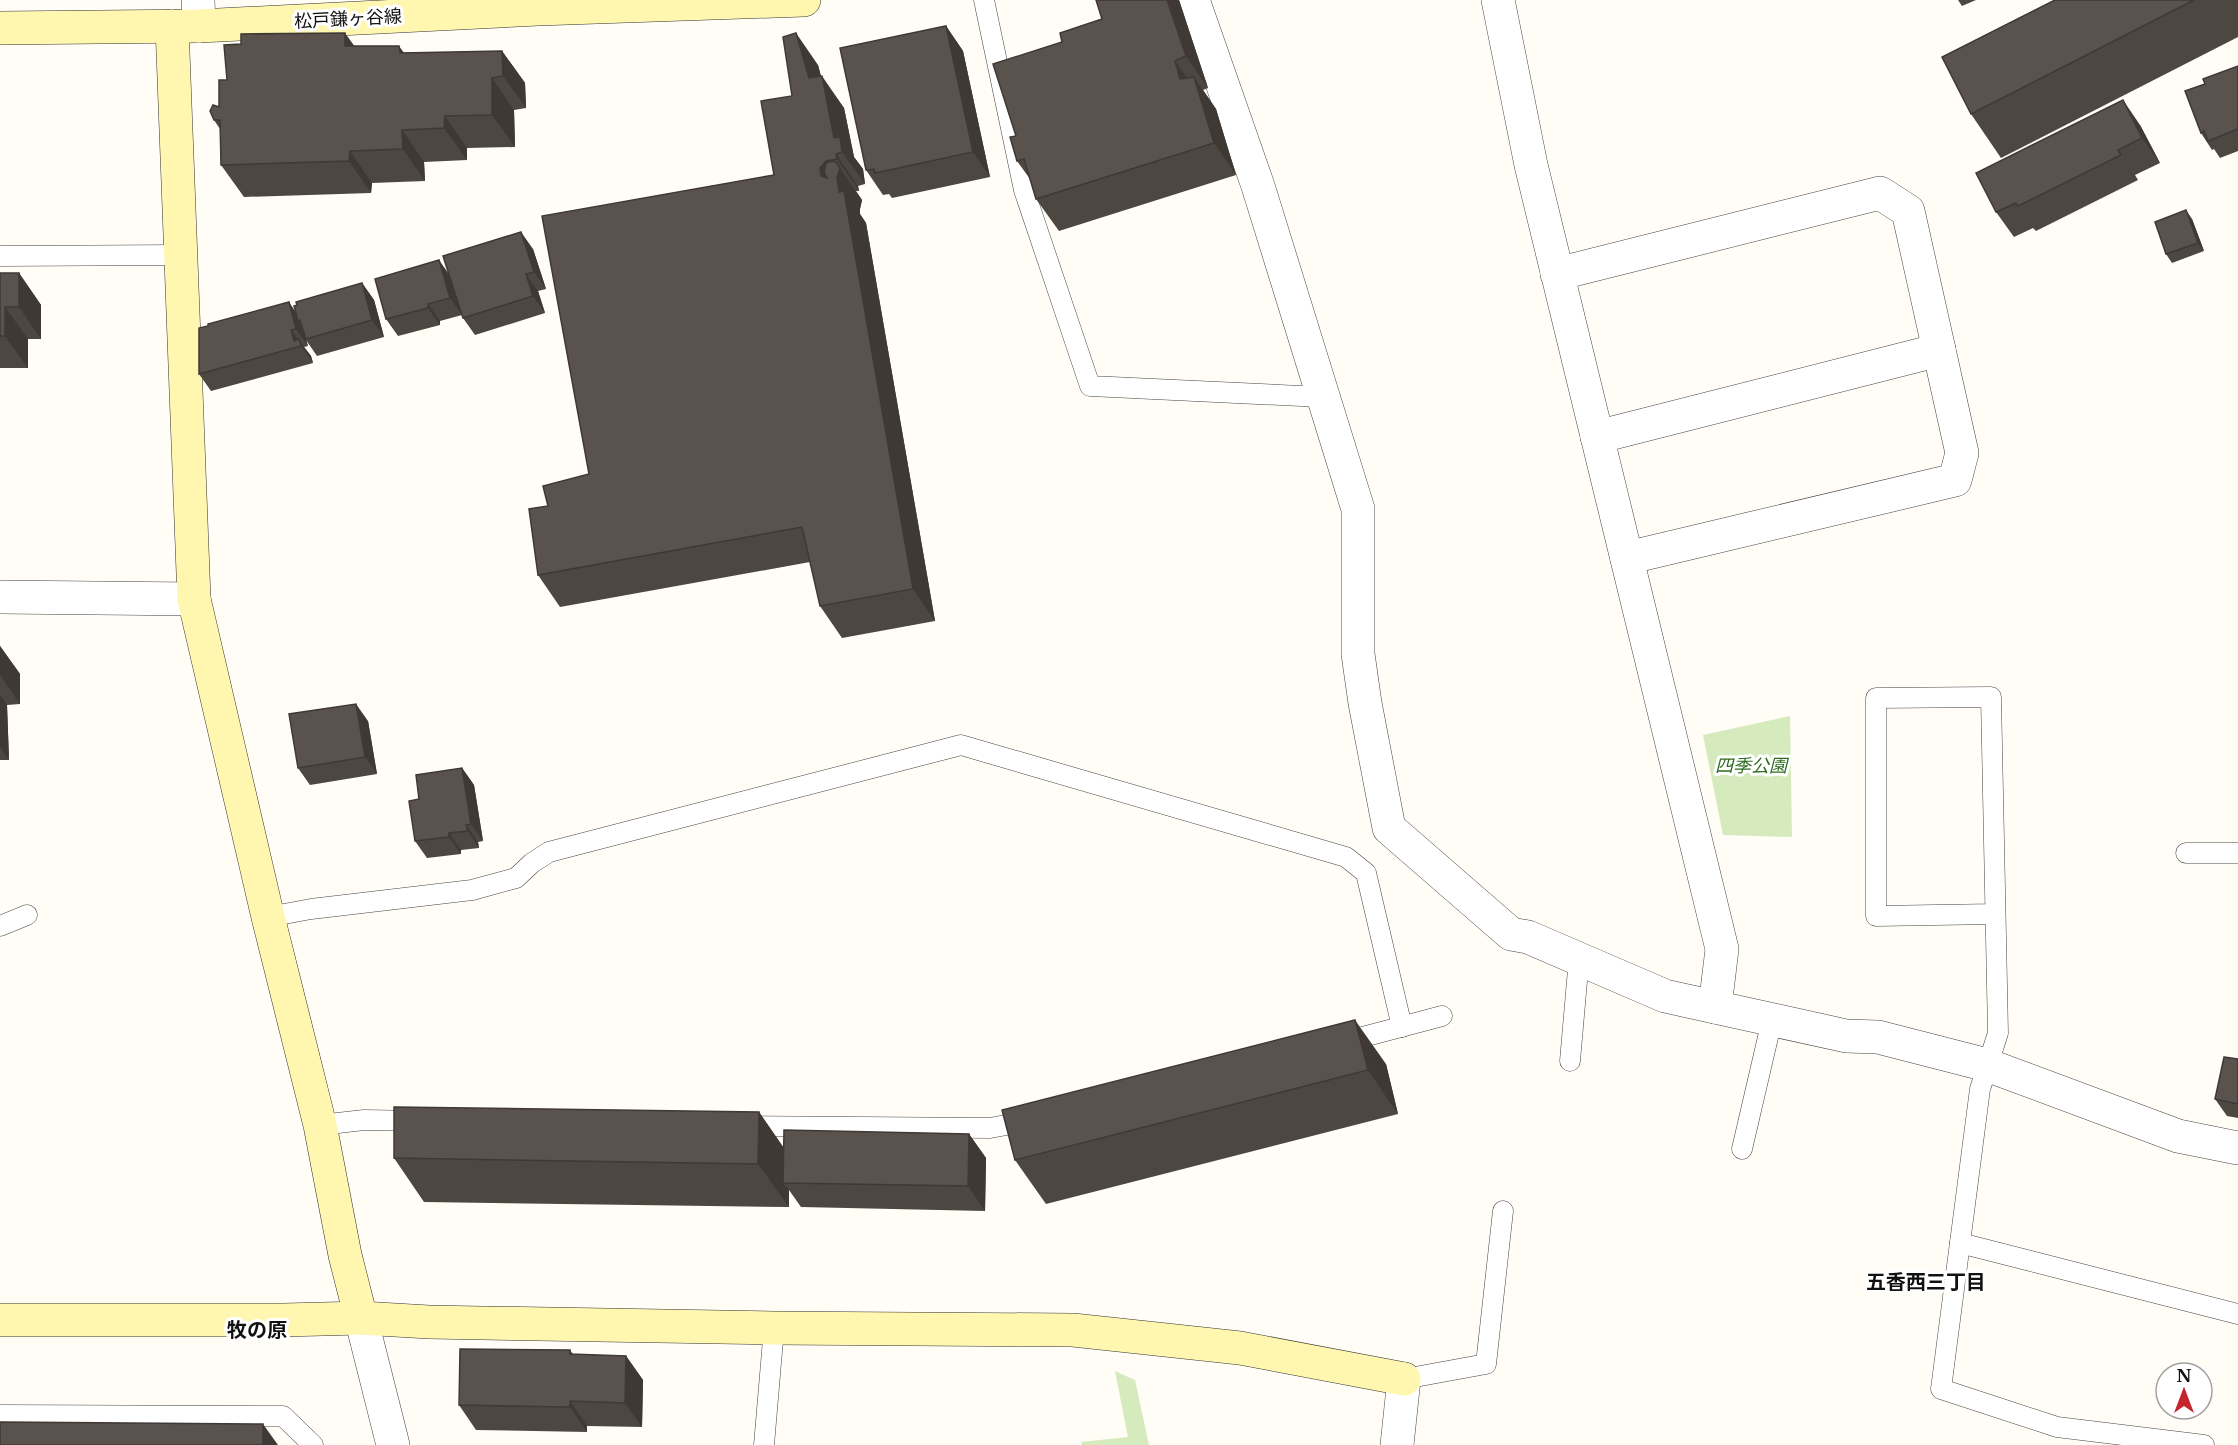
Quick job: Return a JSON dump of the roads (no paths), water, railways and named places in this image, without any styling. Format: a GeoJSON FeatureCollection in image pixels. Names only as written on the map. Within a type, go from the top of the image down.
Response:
{"type":"FeatureCollection","features":[{"type":"Feature","properties":{"kind":"street","name":"松戸鎌ヶ谷線"},"geometry":{"type":"LineString","coordinates":[[0,28],[190,17],[527,10],[804,0]]}},
{"type":"Feature","properties":{"kind":"street"},"geometry":{"type":"LineString","coordinates":[[1193,0],[1258,186],[1358,509],[1358,654],[1389,828],[1511,934],[1528,936],[1665,996],[1846,1036],[1878,1037],[1987,1065],[2178,1136],[2238,1148]]}},
{"type":"Feature","properties":{"kind":"street"},"geometry":{"type":"LineString","coordinates":[[1498,0],[1531,165],[1722,949],[1715,1007]]}},
{"type":"Feature","properties":{"kind":"street"},"geometry":{"type":"LineString","coordinates":[[190,17],[180,255],[194,599],[268,917],[320,1125],[345,1255],[393,1445]]}},
{"type":"Feature","properties":{"kind":"street"},"geometry":{"type":"LineString","coordinates":[[1557,274],[1880,193],[1908,211],[1962,453],[1955,480],[1627,558]]}},
{"type":"Feature","properties":{"kind":"street"},"geometry":{"type":"LineString","coordinates":[[1597,437],[1939,350]]}},
{"type":"Feature","properties":{"kind":"street"},"geometry":{"type":"LineString","coordinates":[[0,597],[194,599]]}},
{"type":"Feature","properties":{"kind":"street"},"geometry":{"type":"LineString","coordinates":[[0,1320],[361,1318],[429,1322],[774,1328],[1073,1330],[1240,1348],[1404,1379],[1397,1445]]}},
{"type":"Feature","properties":{"kind":"lane"},"geometry":{"type":"LineString","coordinates":[[984,0],[1024,190],[1090,386],[1322,397]]}},
{"type":"Feature","properties":{"kind":"lane"},"geometry":{"type":"LineString","coordinates":[[0,256],[180,255]]}},
{"type":"Feature","properties":{"kind":"lane"},"geometry":{"type":"LineString","coordinates":[[1995,914],[1876,916],[1876,698],[1991,697],[1998,1033],[1980,1089],[1941,1389],[2057,1427],[2204,1445]]}},
{"type":"Feature","properties":{"kind":"lane"},"geometry":{"type":"LineString","coordinates":[[268,917],[311,909],[472,890],[516,878],[532,862],[549,852],[961,746],[1347,857],[1366,873],[1402,1027]]}},
{"type":"Feature","properties":{"kind":"lane"},"geometry":{"type":"LineString","coordinates":[[2186,853],[2238,853]]}},
{"type":"Feature","properties":{"kind":"lane"},"geometry":{"type":"LineString","coordinates":[[0,926],[27,915]]}},
{"type":"Feature","properties":{"kind":"lane"},"geometry":{"type":"LineString","coordinates":[[1570,1061],[1579,958]]}},
{"type":"Feature","properties":{"kind":"lane"},"geometry":{"type":"LineString","coordinates":[[1322,1047],[1442,1016]]}},
{"type":"Feature","properties":{"kind":"lane"},"geometry":{"type":"LineString","coordinates":[[1742,1149],[1772,1020]]}},
{"type":"Feature","properties":{"kind":"lane"},"geometry":{"type":"LineString","coordinates":[[722,1125],[990,1128],[1057,1116]]}},
{"type":"Feature","properties":{"kind":"lane"},"geometry":{"type":"LineString","coordinates":[[320,1125],[364,1120],[436,1121]]}},
{"type":"Feature","properties":{"kind":"lane"},"geometry":{"type":"LineString","coordinates":[[1404,1379],[1486,1364],[1503,1211]]}},
{"type":"Feature","properties":{"kind":"lane"},"geometry":{"type":"LineString","coordinates":[[1960,1243],[2238,1314]]}},
{"type":"Feature","properties":{"kind":"lane"},"geometry":{"type":"LineString","coordinates":[[764,1445],[774,1328]]}},
{"type":"Feature","properties":{"kind":"lane"},"geometry":{"type":"LineString","coordinates":[[0,1415],[283,1416],[313,1445]]}},
{"type":"Feature","properties":{"kind":"district","name":"五香西三丁目"},"geometry":{"type":"Point","coordinates":[1926,1282]}},
{"type":"Feature","properties":{"kind":"district","name":"牧の原"},"geometry":{"type":"Point","coordinates":[257,1330]}},
{"type":"Feature","properties":{"kind":"park label","name":"四季公園"},"geometry":{"type":"Point","coordinates":[1751,766]}}]}
